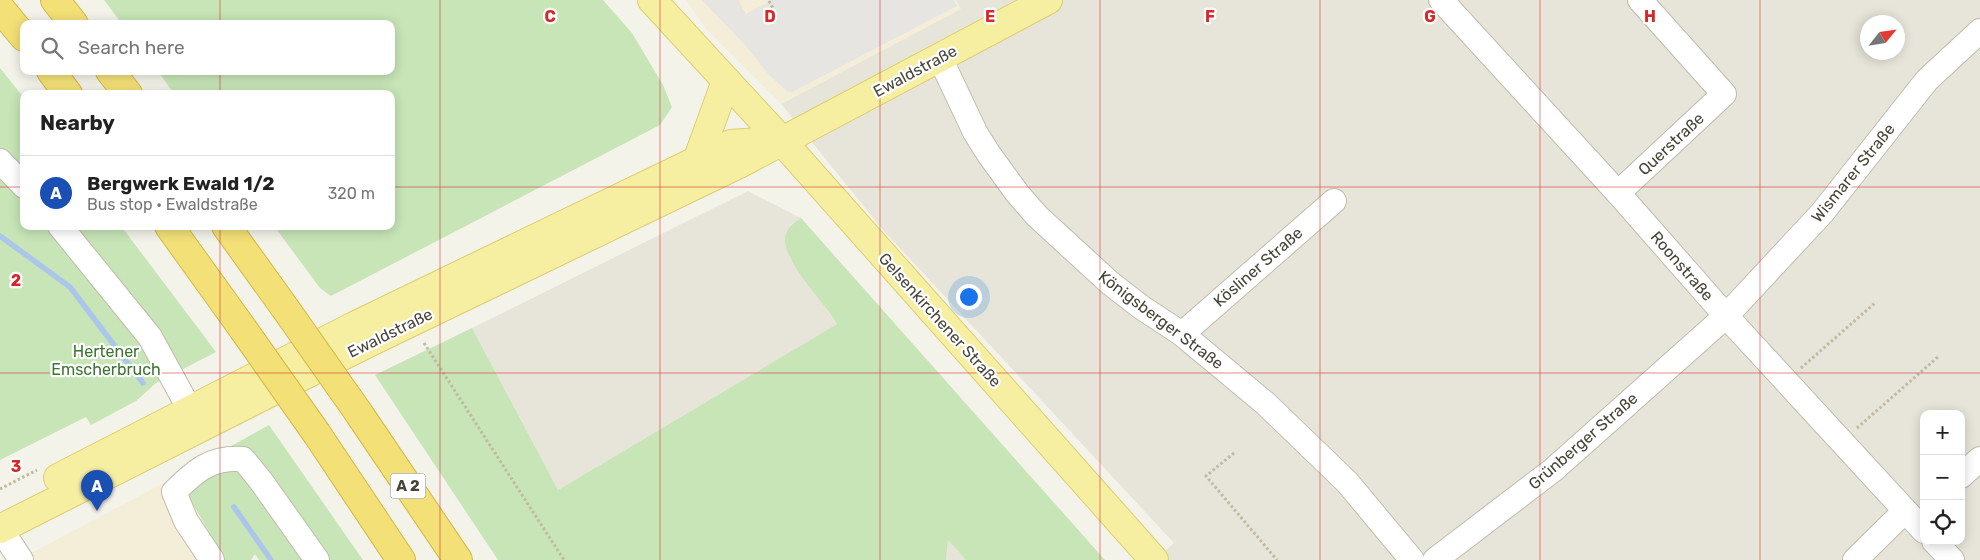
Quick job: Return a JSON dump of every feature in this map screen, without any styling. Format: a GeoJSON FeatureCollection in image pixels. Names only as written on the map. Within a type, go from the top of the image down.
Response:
{"type":"FeatureCollection","features":[{"type":"Feature","properties":{"kind":"highway"},"geometry":{"type":"LineString","coordinates":[[55,0],[71,20]]}},
{"type":"Feature","properties":{"kind":"highway"},"geometry":{"type":"LineString","coordinates":[[0,8],[20,32]]}},
{"type":"Feature","properties":{"kind":"highway"},"geometry":{"type":"LineString","coordinates":[[54,75],[65,90]]}},
{"type":"Feature","properties":{"kind":"highway"},"geometry":{"type":"LineString","coordinates":[[113,75],[125,90]]}},
{"type":"Feature","properties":{"kind":"highway"},"geometry":{"type":"LineString","coordinates":[[172,230],[317,434],[401,560]]}},
{"type":"Feature","properties":{"kind":"highway","name":"A 2"},"geometry":{"type":"LineString","coordinates":[[229,230],[358,412],[458,560]]}},
{"type":"Feature","properties":{"kind":"main road","name":"Gelsenkirchener Straße"},"geometry":{"type":"LineString","coordinates":[[652,0],[781,140],[1154,560]]}},
{"type":"Feature","properties":{"kind":"main road","name":"Ewaldstraße"},"geometry":{"type":"LineString","coordinates":[[0,528],[358,348],[739,164],[781,140],[1048,0]]}},
{"type":"Feature","properties":{"kind":"main road"},"geometry":{"type":"LineString","coordinates":[[697,161],[726,81]]}},
{"type":"Feature","properties":{"kind":"main road","name":"Ewaldstraße"},"geometry":{"type":"LineString","coordinates":[[0,508],[354,326],[731,144],[781,140]]}},
{"type":"Feature","properties":{"kind":"street","name":"Roonstraße"},"geometry":{"type":"LineString","coordinates":[[1441,0],[1618,193],[1726,316],[1842,442],[1917,519]]}},
{"type":"Feature","properties":{"kind":"street","name":"Querstraße"},"geometry":{"type":"LineString","coordinates":[[1618,193],[1724,94],[1640,0]]}},
{"type":"Feature","properties":{"kind":"street","name":"Wismarer Straße"},"geometry":{"type":"LineString","coordinates":[[1726,316],[1822,213],[1927,80],[1980,31]]}},
{"type":"Feature","properties":{"kind":"street","name":"Königsberger Straße"},"geometry":{"type":"LineString","coordinates":[[940,58],[975,132],[1017,193],[1051,229],[1110,283],[1141,307],[1182,334],[1259,398],[1332,466],[1412,560]]}},
{"type":"Feature","properties":{"kind":"street"},"geometry":{"type":"LineString","coordinates":[[0,161],[20,182]]}},
{"type":"Feature","properties":{"kind":"street","name":"Kösliner Straße"},"geometry":{"type":"LineString","coordinates":[[1182,334],[1334,201]]}},
{"type":"Feature","properties":{"kind":"street"},"geometry":{"type":"LineString","coordinates":[[63,230],[150,337],[190,410]]}},
{"type":"Feature","properties":{"kind":"street","name":"Grünberger Straße"},"geometry":{"type":"LineString","coordinates":[[1435,560],[1554,470],[1726,316]]}},
{"type":"Feature","properties":{"kind":"street"},"geometry":{"type":"LineString","coordinates":[[212,560],[186,522],[174,492],[192,474],[225,458],[243,459],[261,481],[317,560]]}},
{"type":"Feature","properties":{"kind":"street"},"geometry":{"type":"LineString","coordinates":[[1965,472],[1980,459]]}},
{"type":"Feature","properties":{"kind":"street"},"geometry":{"type":"LineString","coordinates":[[1854,560],[1917,519]]}},
{"type":"Feature","properties":{"kind":"street"},"geometry":{"type":"LineString","coordinates":[[0,528],[21,560]]}},
{"type":"Feature","properties":{"kind":"street"},"geometry":{"type":"LineString","coordinates":[[1938,545],[1952,560]]}},
{"type":"Feature","properties":{"kind":"path"},"geometry":{"type":"LineString","coordinates":[[769,1],[774,10]]}},
{"type":"Feature","properties":{"kind":"path"},"geometry":{"type":"LineString","coordinates":[[1786,381],[1876,302]]}},
{"type":"Feature","properties":{"kind":"path"},"geometry":{"type":"LineString","coordinates":[[424,343],[564,560]]}},
{"type":"Feature","properties":{"kind":"path"},"geometry":{"type":"LineString","coordinates":[[1842,442],[1939,356]]}},
{"type":"Feature","properties":{"kind":"path"},"geometry":{"type":"LineString","coordinates":[[1234,453],[1206,476],[1277,560]]}},
{"type":"Feature","properties":{"kind":"path"},"geometry":{"type":"LineString","coordinates":[[0,489],[21,479]]}},
{"type":"Feature","properties":{"kind":"shaded area"},"geometry":{"type":"Polygon","coordinates":[[[686,0],[956,0],[961,9],[781,104],[706,29],[686,0]]]}},
{"type":"Feature","properties":{"kind":"shaded area"},"geometry":{"type":"Polygon","coordinates":[[[702,0],[738,0],[746,14],[772,0],[954,0],[957,6],[792,92],[787,91],[770,76],[745,45],[702,0]]]}},
{"type":"Feature","properties":{"kind":"shaded area"},"geometry":{"type":"Polygon","coordinates":[[[956,0],[1980,0],[1980,560],[1156,560],[1174,543],[883,230],[781,104],[960,9],[956,0]]]}},
{"type":"Feature","properties":{"kind":"shaded area"},"geometry":{"type":"Polygon","coordinates":[[[748,191],[801,218],[790,225],[789,257],[837,324],[558,490],[472,328],[748,191]]]}},
{"type":"Feature","properties":{"kind":"shaded area"},"geometry":{"type":"Polygon","coordinates":[[[177,476],[225,560],[15,560],[20,559],[177,476]]]}},
{"type":"Feature","properties":{"kind":"shaded area"},"geometry":{"type":"Polygon","coordinates":[[[948,540],[966,560],[946,560],[948,540]]]}},
{"type":"Feature","properties":{"kind":"green space"},"geometry":{"type":"Polygon","coordinates":[[[104,0],[603,0],[632,33],[663,85],[672,107],[660,125],[331,296],[320,288],[277,230],[395,230],[395,90],[171,90],[161,75],[395,75],[395,20],[119,20],[104,0]]]}},
{"type":"Feature","properties":{"kind":"green space","name":"Hertener Emscherbruch"},"geometry":{"type":"Polygon","coordinates":[[[0,68],[20,93],[20,230],[124,230],[216,352],[156,383],[136,401],[91,425],[86,417],[0,460],[0,68]]]}},
{"type":"Feature","properties":{"kind":"green space"},"geometry":{"type":"Polygon","coordinates":[[[801,218],[1105,560],[966,560],[948,540],[946,560],[498,560],[375,375],[472,328],[558,490],[837,324],[799,273],[788,252],[785,242],[787,231],[801,218]]]}},
{"type":"Feature","properties":{"kind":"green space"},"geometry":{"type":"Polygon","coordinates":[[[269,425],[363,560],[259,560],[255,554],[251,560],[225,560],[177,476],[269,425]]]}},
{"type":"Feature","properties":{"kind":"waterway"},"geometry":{"type":"LineString","coordinates":[[0,236],[70,287],[143,383]]}},
{"type":"Feature","properties":{"kind":"waterway"},"geometry":{"type":"LineString","coordinates":[[234,507],[271,560]]}},
{"type":"Feature","properties":{"kind":"place","name":"Bergwerk Ewald 1/2"},"geometry":{"type":"Point","coordinates":[97,511]}}]}
